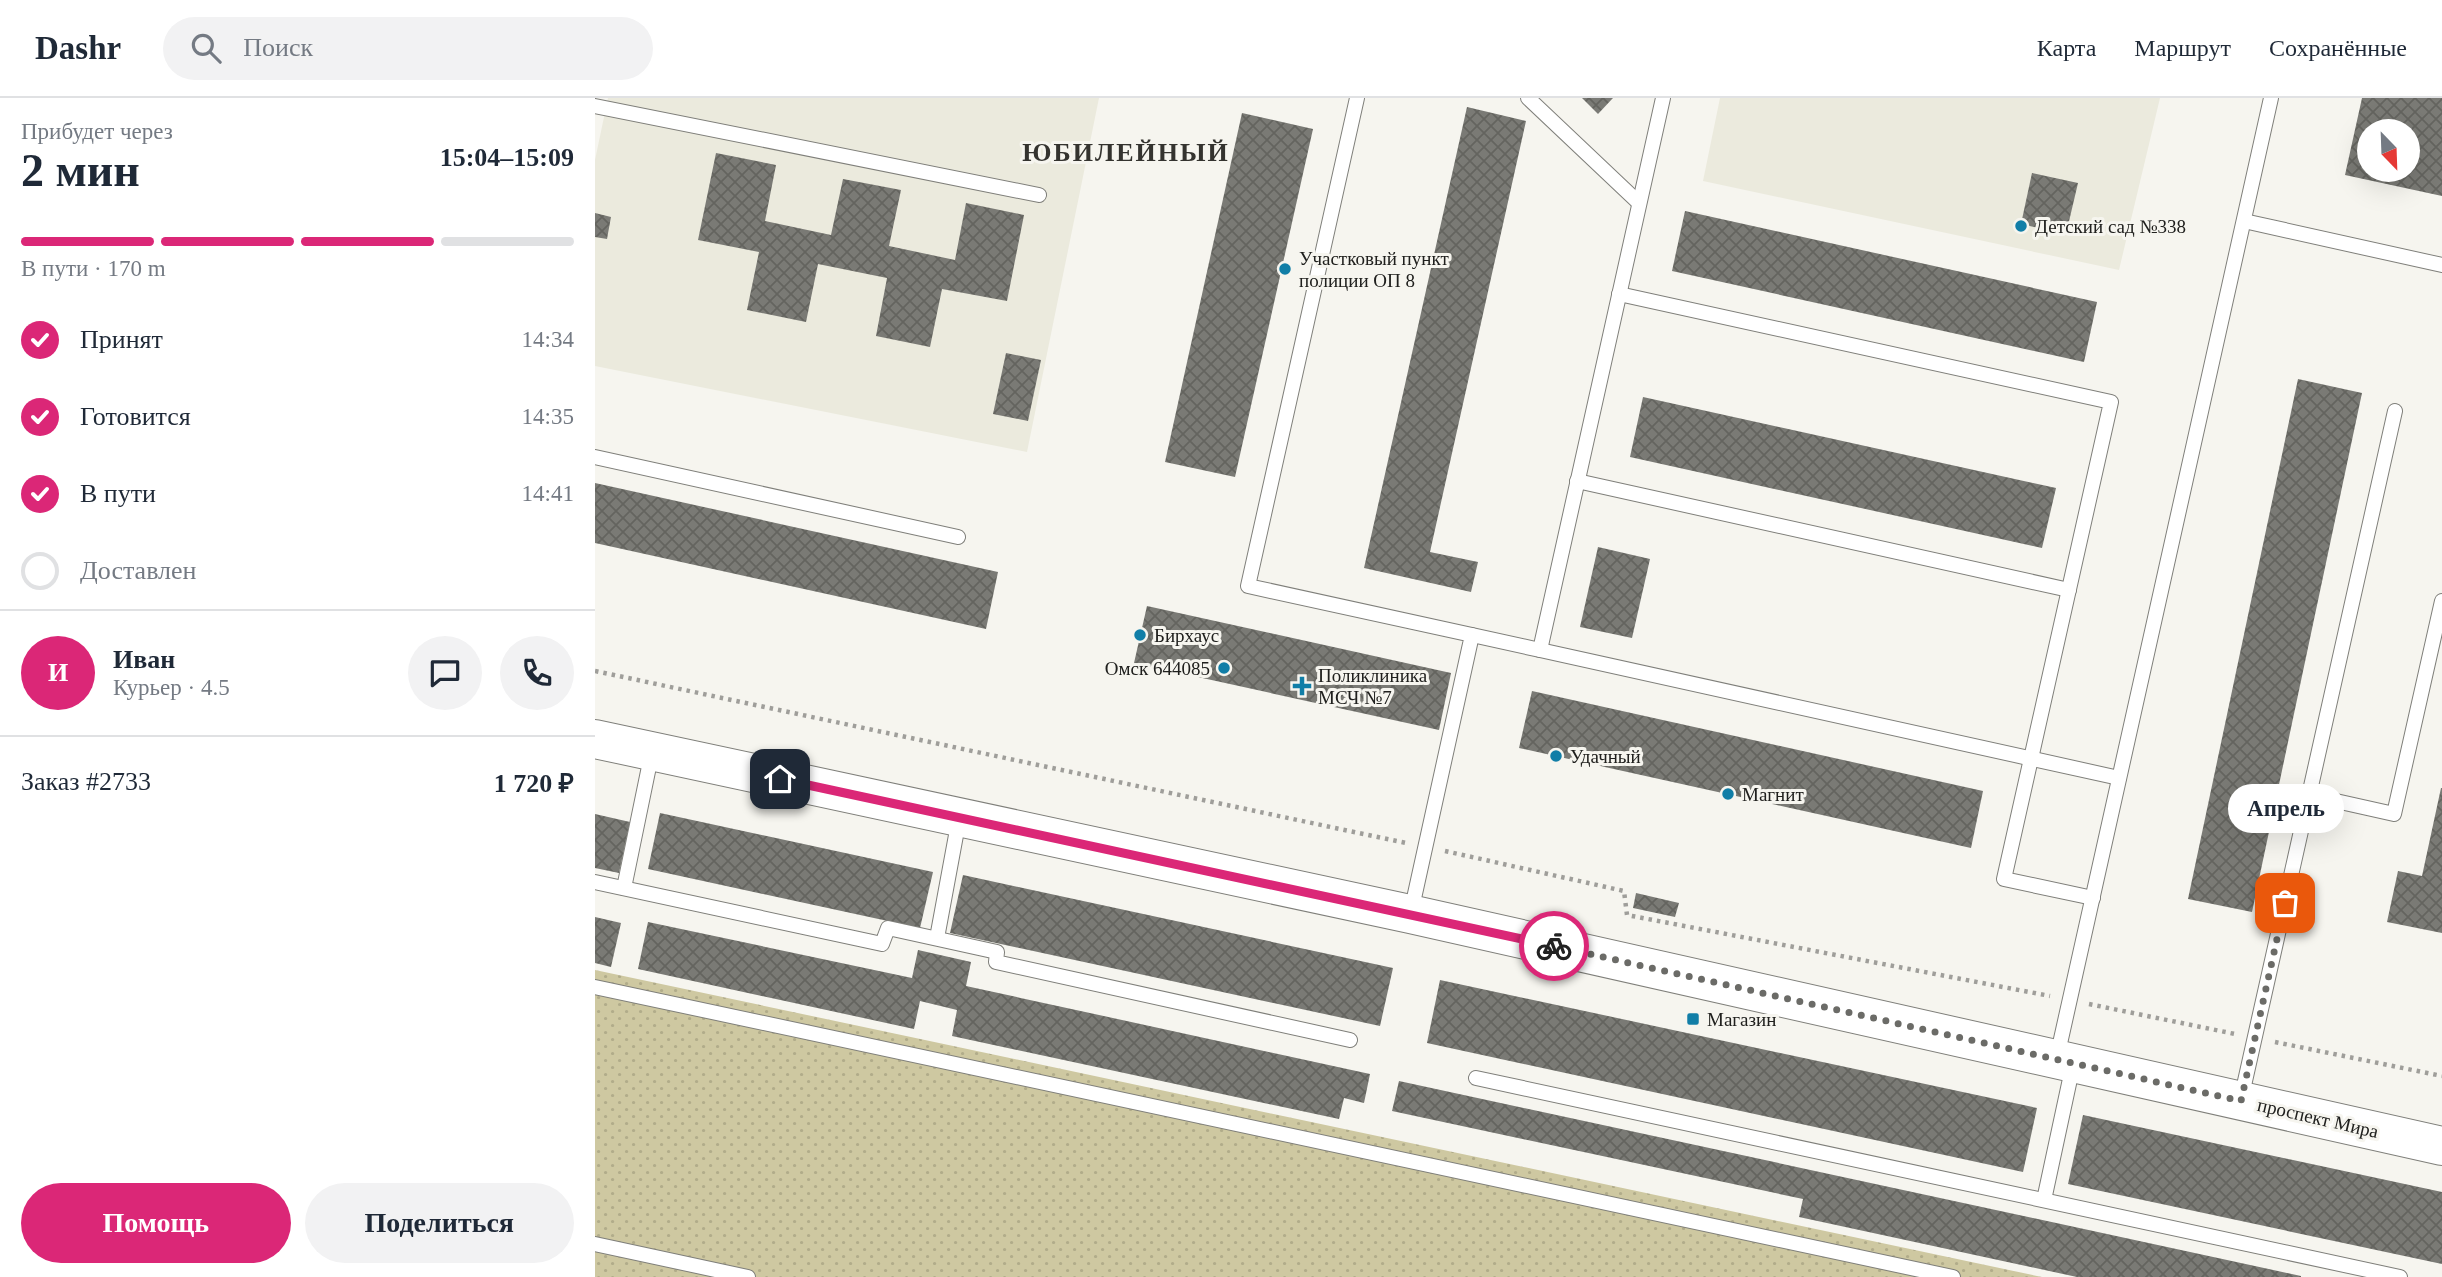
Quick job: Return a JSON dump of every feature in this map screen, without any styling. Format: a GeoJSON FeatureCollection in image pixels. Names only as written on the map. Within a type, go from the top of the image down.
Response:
{"type":"FeatureCollection","features":[{"type":"Feature","properties":{"kind":"street","name":"проспект Мира"},"geometry":{"type":"LineString","coordinates":[[595,739],[1410,914],[2442,1146]]}},
{"type":"Feature","properties":{"kind":"lane"},"geometry":{"type":"LineString","coordinates":[[1528,98],[1639,203]]}},
{"type":"Feature","properties":{"kind":"lane"},"geometry":{"type":"LineString","coordinates":[[1540,650],[1663,98]]}},
{"type":"Feature","properties":{"kind":"lane"},"geometry":{"type":"LineString","coordinates":[[2044,1200],[2065,1061],[2071,1000],[2271,98]]}},
{"type":"Feature","properties":{"kind":"lane"},"geometry":{"type":"LineString","coordinates":[[1352,99],[1248,586],[2119,778]]}},
{"type":"Feature","properties":{"kind":"lane"},"geometry":{"type":"LineString","coordinates":[[595,106],[1039,195]]}},
{"type":"Feature","properties":{"kind":"lane"},"geometry":{"type":"LineString","coordinates":[[2244,221],[2442,265]]}},
{"type":"Feature","properties":{"kind":"lane"},"geometry":{"type":"LineString","coordinates":[[1619,294],[2111,402],[2004,879],[2093,898]]}},
{"type":"Feature","properties":{"kind":"lane"},"geometry":{"type":"LineString","coordinates":[[2241,1101],[2395,411]]}},
{"type":"Feature","properties":{"kind":"lane"},"geometry":{"type":"LineString","coordinates":[[595,457],[958,537]]}},
{"type":"Feature","properties":{"kind":"lane"},"geometry":{"type":"LineString","coordinates":[[1577,481],[2069,590]]}},
{"type":"Feature","properties":{"kind":"lane"},"geometry":{"type":"LineString","coordinates":[[2309,795],[2394,814],[2442,601]]}},
{"type":"Feature","properties":{"kind":"lane"},"geometry":{"type":"LineString","coordinates":[[1410,914],[1472,635]]}},
{"type":"Feature","properties":{"kind":"lane"},"geometry":{"type":"LineString","coordinates":[[624,888],[652,751]]}},
{"type":"Feature","properties":{"kind":"lane"},"geometry":{"type":"LineString","coordinates":[[937,938],[960,818]]}},
{"type":"Feature","properties":{"kind":"lane"},"geometry":{"type":"LineString","coordinates":[[595,882],[882,944],[888,928],[937,938],[997,951],[996,962],[1350,1040]]}},
{"type":"Feature","properties":{"kind":"lane"},"geometry":{"type":"LineString","coordinates":[[595,987],[1953,1277]]}},
{"type":"Feature","properties":{"kind":"lane"},"geometry":{"type":"LineString","coordinates":[[1476,1078],[2400,1277]]}},
{"type":"Feature","properties":{"kind":"lane"},"geometry":{"type":"LineString","coordinates":[[595,1244],[748,1277]]}},
{"type":"Feature","properties":{"kind":"path"},"geometry":{"type":"LineString","coordinates":[[595,671],[1624,891],[1627,915],[2071,1000],[2442,1076]]}},
{"type":"Feature","properties":{"kind":"shaded area"},"geometry":{"type":"Polygon","coordinates":[[[608,98],[1099,98],[1027,452],[595,366],[595,160],[608,98]]]}},
{"type":"Feature","properties":{"kind":"shaded area","name":"Детский сад №338"},"geometry":{"type":"Polygon","coordinates":[[[1720,98],[2160,98],[2119,270],[1703,181],[1720,98]]]}},
{"type":"Feature","properties":{"kind":"shaded area"},"geometry":{"type":"Polygon","coordinates":[[[595,970],[2042,1277],[595,1277],[595,970]]]}},
{"type":"Feature","properties":{"kind":"building"},"geometry":{"type":"Polygon","coordinates":[[[1582,98],[1613,98],[1598,114],[1582,98]]]}},
{"type":"Feature","properties":{"kind":"building"},"geometry":{"type":"Polygon","coordinates":[[[2362,98],[2442,98],[2442,196],[2377,182],[2420,182],[2420,119],[2357,119],[2362,98]]]}},
{"type":"Feature","properties":{"kind":"building"},"geometry":{"type":"Polygon","coordinates":[[[1467,107],[1526,121],[1430,552],[1478,562],[1471,592],[1364,568],[1467,107]]]}},
{"type":"Feature","properties":{"kind":"building"},"geometry":{"type":"Polygon","coordinates":[[[1242,113],[1313,129],[1235,477],[1165,462],[1242,113]]]}},
{"type":"Feature","properties":{"kind":"building"},"geometry":{"type":"Polygon","coordinates":[[[2357,121],[2357,178],[2345,175],[2357,121]]]}},
{"type":"Feature","properties":{"kind":"building"},"geometry":{"type":"Polygon","coordinates":[[[716,153],[776,165],[765,221],[831,235],[843,179],[901,190],[889,246],[955,260],[966,203],[1024,215],[1007,301],[942,289],[930,347],[876,336],[887,278],[818,264],[806,322],[747,310],[759,252],[698,240],[716,153]]]}},
{"type":"Feature","properties":{"kind":"building"},"geometry":{"type":"Polygon","coordinates":[[[2032,173],[2078,183],[2066,234],[2021,224],[2032,173]]]}},
{"type":"Feature","properties":{"kind":"building"},"geometry":{"type":"Polygon","coordinates":[[[1685,211],[2097,302],[2084,362],[1672,271],[1685,211]]]}},
{"type":"Feature","properties":{"kind":"building"},"geometry":{"type":"Polygon","coordinates":[[[595,213],[611,217],[607,239],[595,237],[595,213]]]}},
{"type":"Feature","properties":{"kind":"building"},"geometry":{"type":"Polygon","coordinates":[[[1006,353],[1041,360],[1028,421],[993,414],[1006,353]]]}},
{"type":"Feature","properties":{"kind":"building"},"geometry":{"type":"Polygon","coordinates":[[[2298,379],[2362,393],[2252,912],[2188,899],[2298,379]]]}},
{"type":"Feature","properties":{"kind":"building"},"geometry":{"type":"Polygon","coordinates":[[[1643,397],[2056,488],[2042,548],[1630,457],[1643,397]]]}},
{"type":"Feature","properties":{"kind":"building"},"geometry":{"type":"Polygon","coordinates":[[[595,483],[998,572],[986,629],[595,543],[595,483]]]}},
{"type":"Feature","properties":{"kind":"building"},"geometry":{"type":"Polygon","coordinates":[[[1598,547],[1650,559],[1632,638],[1580,627],[1598,547]]]}},
{"type":"Feature","properties":{"kind":"building"},"geometry":{"type":"Polygon","coordinates":[[[1147,606],[1451,673],[1439,730],[1134,663],[1147,606]]]}},
{"type":"Feature","properties":{"kind":"building"},"geometry":{"type":"Polygon","coordinates":[[[1532,691],[1983,791],[1971,848],[1519,748],[1532,691]]]}},
{"type":"Feature","properties":{"kind":"building"},"geometry":{"type":"Polygon","coordinates":[[[2441,788],[2442,933],[2387,922],[2398,871],[2422,876],[2441,788]]]}},
{"type":"Feature","properties":{"kind":"building"},"geometry":{"type":"Polygon","coordinates":[[[660,813],[933,872],[920,928],[648,869],[660,813]]]}},
{"type":"Feature","properties":{"kind":"building"},"geometry":{"type":"Polygon","coordinates":[[[595,814],[630,822],[619,873],[595,868],[595,814]]]}},
{"type":"Feature","properties":{"kind":"building"},"geometry":{"type":"Polygon","coordinates":[[[963,875],[1393,968],[1380,1026],[950,933],[963,875]]]}},
{"type":"Feature","properties":{"kind":"building"},"geometry":{"type":"Polygon","coordinates":[[[1636,893],[1679,903],[1675,917],[1633,908],[1636,893]]]}},
{"type":"Feature","properties":{"kind":"building"},"geometry":{"type":"Polygon","coordinates":[[[595,917],[621,923],[611,967],[595,963],[595,917]]]}},
{"type":"Feature","properties":{"kind":"building"},"geometry":{"type":"Polygon","coordinates":[[[648,922],[912,978],[918,950],[971,962],[966,986],[1370,1074],[1364,1103],[1344,1098],[1339,1119],[952,1036],[957,1010],[920,1001],[914,1029],[638,969],[648,922]]]}},
{"type":"Feature","properties":{"kind":"building"},"geometry":{"type":"Polygon","coordinates":[[[1440,980],[2037,1108],[2023,1172],[1427,1043],[1440,980]]]}},
{"type":"Feature","properties":{"kind":"building"},"geometry":{"type":"Polygon","coordinates":[[[1399,1081],[2301,1277],[2077,1277],[1799,1217],[1803,1199],[1392,1111],[1399,1081]]]}},
{"type":"Feature","properties":{"kind":"building"},"geometry":{"type":"Polygon","coordinates":[[[2083,1115],[2442,1192],[2442,1264],[2068,1184],[2083,1115]]]}},
{"type":"Feature","properties":{"kind":"way so far"},"geometry":{"type":"LineString","coordinates":[[1554,946],[2241,1101],[2285,903]]}},
{"type":"Feature","properties":{"kind":"place","name":"Детский сад №338"},"geometry":{"type":"Point","coordinates":[2021,226]}},
{"type":"Feature","properties":{"kind":"place","name":"Участковый пункт полиции ОП 8"},"geometry":{"type":"Point","coordinates":[1285,269]}},
{"type":"Feature","properties":{"kind":"place","name":"Бирхаус"},"geometry":{"type":"Point","coordinates":[1140,635]}},
{"type":"Feature","properties":{"kind":"place","name":"Омск 644085"},"geometry":{"type":"Point","coordinates":[1224,668]}},
{"type":"Feature","properties":{"kind":"place","name":"Поликлиника МСЧ №7"},"geometry":{"type":"Point","coordinates":[1302,686]}},
{"type":"Feature","properties":{"kind":"place","name":"Удачный"},"geometry":{"type":"Point","coordinates":[1556,756]}},
{"type":"Feature","properties":{"kind":"place","name":"Магнит"},"geometry":{"type":"Point","coordinates":[1728,794]}},
{"type":"Feature","properties":{"kind":"place","name":"Апрель"},"geometry":{"type":"Point","coordinates":[2285,903]}},
{"type":"Feature","properties":{"kind":"place","name":"Магазин"},"geometry":{"type":"Point","coordinates":[1693,1019]}},
{"type":"Feature","properties":{"kind":"district","name":"ЮБИЛЕЙНЫЙ"},"geometry":{"type":"Point","coordinates":[1126,152]}},
{"type":"Feature","properties":{"kind":"route"},"geometry":{"type":"LineString","coordinates":[[780,779],[1554,946]]}}]}
